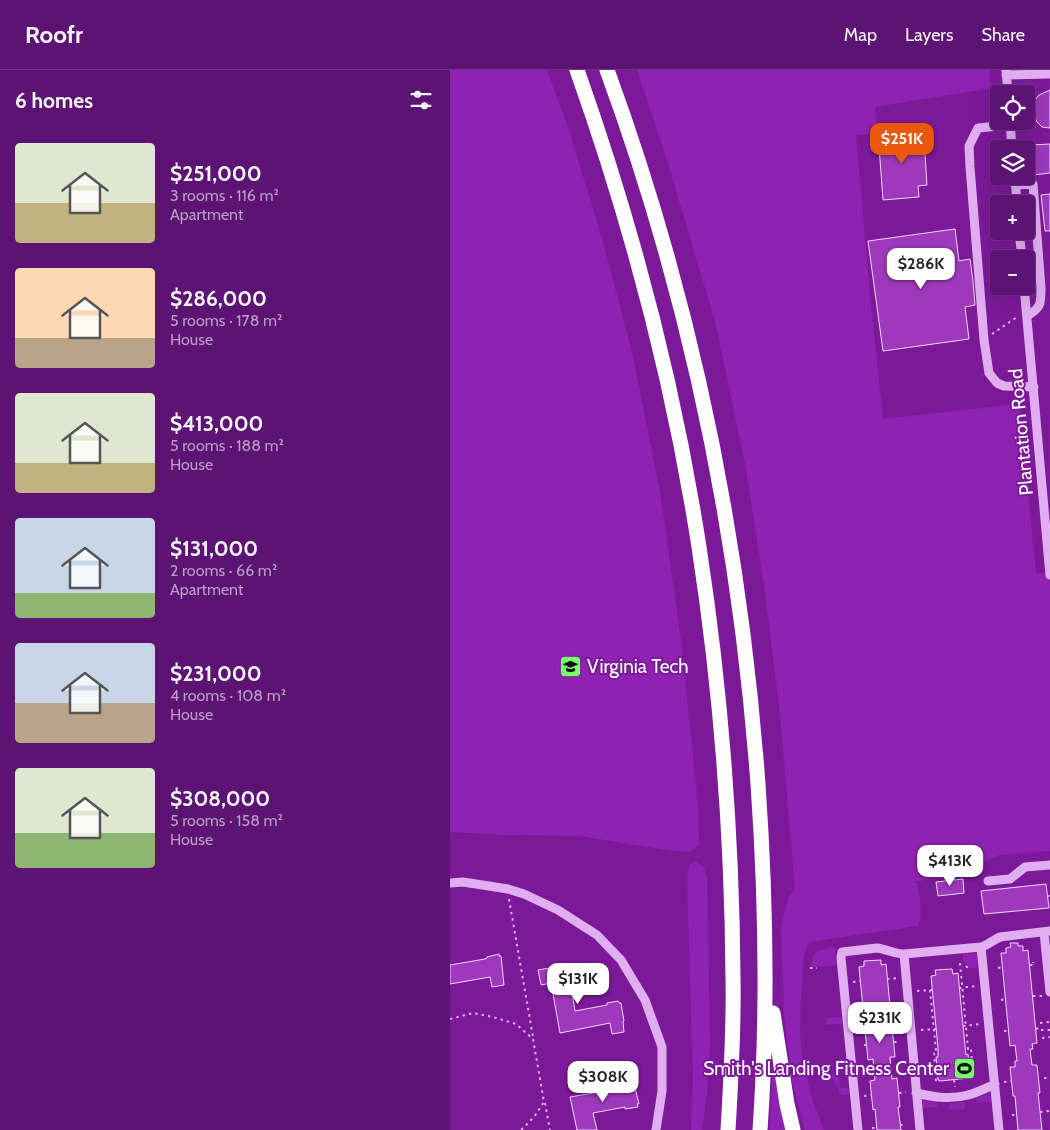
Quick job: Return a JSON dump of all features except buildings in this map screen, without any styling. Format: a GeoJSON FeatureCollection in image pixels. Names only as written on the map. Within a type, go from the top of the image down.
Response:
{"type":"FeatureCollection","features":[{"type":"Feature","properties":{"kind":"highway"},"geometry":{"type":"LineString","coordinates":[[577,70],[618,193],[651,311],[684,458],[706,594],[722,727],[731,872],[733,979],[732,1062],[728,1130]]}},
{"type":"Feature","properties":{"kind":"highway"},"geometry":{"type":"LineString","coordinates":[[607,70],[625,117],[680,305],[703,404],[727,524],[744,644],[756,756],[763,867],[765,1020],[760,1130]]}},
{"type":"Feature","properties":{"kind":"highway"},"geometry":{"type":"LineString","coordinates":[[765,953],[776,1038],[793,1130]]}},
{"type":"Feature","properties":{"kind":"street"},"geometry":{"type":"LineString","coordinates":[[1007,85],[1006,72],[1050,74]]}},
{"type":"Feature","properties":{"kind":"street"},"geometry":{"type":"LineString","coordinates":[[990,126],[978,128],[969,146],[984,340],[989,373],[997,383],[1004,386],[1034,388]]}},
{"type":"Feature","properties":{"kind":"street"},"geometry":{"type":"LineString","coordinates":[[1024,315],[1035,312],[1039,308],[1042,288],[1033,185]]}},
{"type":"Feature","properties":{"kind":"street","name":"Plantation Road"},"geometry":{"type":"LineString","coordinates":[[1024,295],[1024,315],[1034,388],[1050,575]]}},
{"type":"Feature","properties":{"kind":"street"},"geometry":{"type":"LineString","coordinates":[[988,881],[1010,878],[1025,867],[1050,865]]}},
{"type":"Feature","properties":{"kind":"street"},"geometry":{"type":"LineString","coordinates":[[450,883],[463,882],[508,889],[524,894],[558,910],[597,935],[621,960],[645,1000],[662,1047],[662,1091],[656,1130]]}},
{"type":"Feature","properties":{"kind":"street"},"geometry":{"type":"LineString","coordinates":[[858,1130],[841,954],[844,951],[882,948],[898,954],[904,954],[981,947],[1000,937],[1047,932],[1050,992]]}},
{"type":"Feature","properties":{"kind":"street"},"geometry":{"type":"LineString","coordinates":[[981,947],[999,1130]]}},
{"type":"Feature","properties":{"kind":"street"},"geometry":{"type":"LineString","coordinates":[[904,954],[920,1130]]}},
{"type":"Feature","properties":{"kind":"street"},"geometry":{"type":"LineString","coordinates":[[916,1093],[943,1098],[957,1098],[970,1095],[995,1084]]}},
{"type":"Feature","properties":{"kind":"path"},"geometry":{"type":"LineString","coordinates":[[984,340],[1024,315]]}},
{"type":"Feature","properties":{"kind":"path"},"geometry":{"type":"LineString","coordinates":[[508,889],[550,1130]]}},
{"type":"Feature","properties":{"kind":"path"},"geometry":{"type":"LineString","coordinates":[[960,963],[960,987],[964,1026],[968,1049],[971,1048],[973,1079]]}},
{"type":"Feature","properties":{"kind":"path"},"geometry":{"type":"LineString","coordinates":[[966,966],[969,969]]}},
{"type":"Feature","properties":{"kind":"path"},"geometry":{"type":"LineString","coordinates":[[997,966],[1003,967]]}},
{"type":"Feature","properties":{"kind":"path"},"geometry":{"type":"LineString","coordinates":[[810,968],[817,968]]}},
{"type":"Feature","properties":{"kind":"path"},"geometry":{"type":"LineString","coordinates":[[888,979],[892,978]]}},
{"type":"Feature","properties":{"kind":"path"},"geometry":{"type":"LineString","coordinates":[[856,982],[861,981]]}},
{"type":"Feature","properties":{"kind":"path"},"geometry":{"type":"LineString","coordinates":[[960,987],[972,986]]}},
{"type":"Feature","properties":{"kind":"path"},"geometry":{"type":"LineString","coordinates":[[919,991],[931,990],[935,1029],[936,1082]]}},
{"type":"Feature","properties":{"kind":"path"},"geometry":{"type":"LineString","coordinates":[[1001,1000],[1006,999]]}},
{"type":"Feature","properties":{"kind":"path"},"geometry":{"type":"LineString","coordinates":[[891,1011],[895,1010]]}},
{"type":"Feature","properties":{"kind":"path"},"geometry":{"type":"LineString","coordinates":[[450,1019],[472,1013],[494,1017],[516,1024],[533,1038]]}},
{"type":"Feature","properties":{"kind":"path"},"geometry":{"type":"LineString","coordinates":[[1040,1023],[1050,1022]]}},
{"type":"Feature","properties":{"kind":"path"},"geometry":{"type":"LineString","coordinates":[[964,1026],[976,1025]]}},
{"type":"Feature","properties":{"kind":"path"},"geometry":{"type":"LineString","coordinates":[[923,1030],[935,1029]]}},
{"type":"Feature","properties":{"kind":"path"},"geometry":{"type":"LineString","coordinates":[[1039,1029],[1050,1030]]}},
{"type":"Feature","properties":{"kind":"path"},"geometry":{"type":"LineString","coordinates":[[1004,1031],[1009,1031]]}},
{"type":"Feature","properties":{"kind":"path"},"geometry":{"type":"LineString","coordinates":[[1042,1038],[1050,1038]]}},
{"type":"Feature","properties":{"kind":"path"},"geometry":{"type":"LineString","coordinates":[[966,1053],[971,1053]]}},
{"type":"Feature","properties":{"kind":"path"},"geometry":{"type":"LineString","coordinates":[[812,1071],[825,1070]]}},
{"type":"Feature","properties":{"kind":"path"},"geometry":{"type":"LineString","coordinates":[[1044,1078],[1050,1078]]}},
{"type":"Feature","properties":{"kind":"path"},"geometry":{"type":"LineString","coordinates":[[954,1080],[955,1084]]}},
{"type":"Feature","properties":{"kind":"path"},"geometry":{"type":"LineString","coordinates":[[1007,1082],[1012,1081]]}},
{"type":"Feature","properties":{"kind":"path"},"geometry":{"type":"LineString","coordinates":[[899,1093],[903,1092]]}},
{"type":"Feature","properties":{"kind":"path"},"geometry":{"type":"LineString","coordinates":[[867,1095],[872,1095]]}},
{"type":"Feature","properties":{"kind":"path"},"geometry":{"type":"LineString","coordinates":[[521,1130],[534,1117],[544,1102]]}},
{"type":"Feature","properties":{"kind":"path"},"geometry":{"type":"LineString","coordinates":[[1040,1112],[1050,1111]]}},
{"type":"Feature","properties":{"kind":"path"},"geometry":{"type":"LineString","coordinates":[[1012,1115],[1017,1114]]}},
{"type":"Feature","properties":{"kind":"path"},"geometry":{"type":"LineString","coordinates":[[900,1125],[905,1125]]}},
{"type":"Feature","properties":{"kind":"path"},"geometry":{"type":"LineString","coordinates":[[872,1128],[877,1128]]}},
{"type":"Feature","properties":{"kind":"shaded area","name":"Virginia Tech"},"geometry":{"type":"Polygon","coordinates":[[[450,70],[547,70],[569,130],[601,235],[632,352],[660,491],[682,647],[698,805],[699,844],[690,852],[672,851],[580,836],[450,832],[450,70]]]}},
{"type":"Feature","properties":{"kind":"shaded area"},"geometry":{"type":"Polygon","coordinates":[[[637,70],[989,70],[990,88],[875,107],[878,133],[856,135],[883,419],[1019,404],[1036,573],[1050,572],[1050,851],[999,855],[953,878],[913,881],[917,884],[920,900],[921,911],[918,926],[809,942],[803,960],[800,1026],[802,1057],[811,1096],[824,1130],[805,1130],[792,1080],[784,1015],[781,928],[787,902],[795,889],[780,714],[764,585],[746,469],[716,325],[668,163],[637,70]]]}},
{"type":"Feature","properties":{"kind":"shaded area"},"geometry":{"type":"Polygon","coordinates":[[[695,861],[704,867],[707,877],[710,1044],[707,1093],[702,1130],[691,1130],[693,1079],[687,876],[689,866],[695,861]]]}},
{"type":"Feature","properties":{"kind":"shaded area"},"geometry":{"type":"Polygon","coordinates":[[[835,947],[836,965],[812,967],[813,957],[818,951],[835,947]]]}},
{"type":"Feature","properties":{"kind":"shaded area"},"geometry":{"type":"Polygon","coordinates":[[[963,954],[977,954],[977,967],[971,969],[963,961],[963,954]]]}},
{"type":"Feature","properties":{"kind":"shaded area"},"geometry":{"type":"Polygon","coordinates":[[[841,1017],[842,1024],[826,1025],[826,1018],[841,1017]]]}},
{"type":"Feature","properties":{"kind":"shaded area"},"geometry":{"type":"Polygon","coordinates":[[[773,1046],[787,1130],[770,1130],[773,1046]]]}},
{"type":"Feature","properties":{"kind":"shaded area"},"geometry":{"type":"Polygon","coordinates":[[[833,1073],[838,1073],[840,1088],[849,1089],[849,1093],[841,1095],[832,1076],[833,1073]]]}},
{"type":"Feature","properties":{"kind":"shaded area"},"geometry":{"type":"Polygon","coordinates":[[[988,1094],[990,1095],[990,1102],[976,1103],[976,1099],[988,1094]]]}},
{"type":"Feature","properties":{"kind":"shaded area"},"geometry":{"type":"Polygon","coordinates":[[[924,1100],[937,1103],[938,1107],[924,1108],[922,1104],[924,1100]]]}},
{"type":"Feature","properties":{"kind":"shaded area"},"geometry":{"type":"Polygon","coordinates":[[[963,1102],[965,1104],[964,1109],[949,1109],[950,1104],[963,1102]]]}},
{"type":"Feature","properties":{"kind":"place","name":"Virginia Tech"},"geometry":{"type":"Point","coordinates":[571,666]}},
{"type":"Feature","properties":{"kind":"place","name":"Smith's Landing Fitness Center"},"geometry":{"type":"Point","coordinates":[965,1068]}}]}
